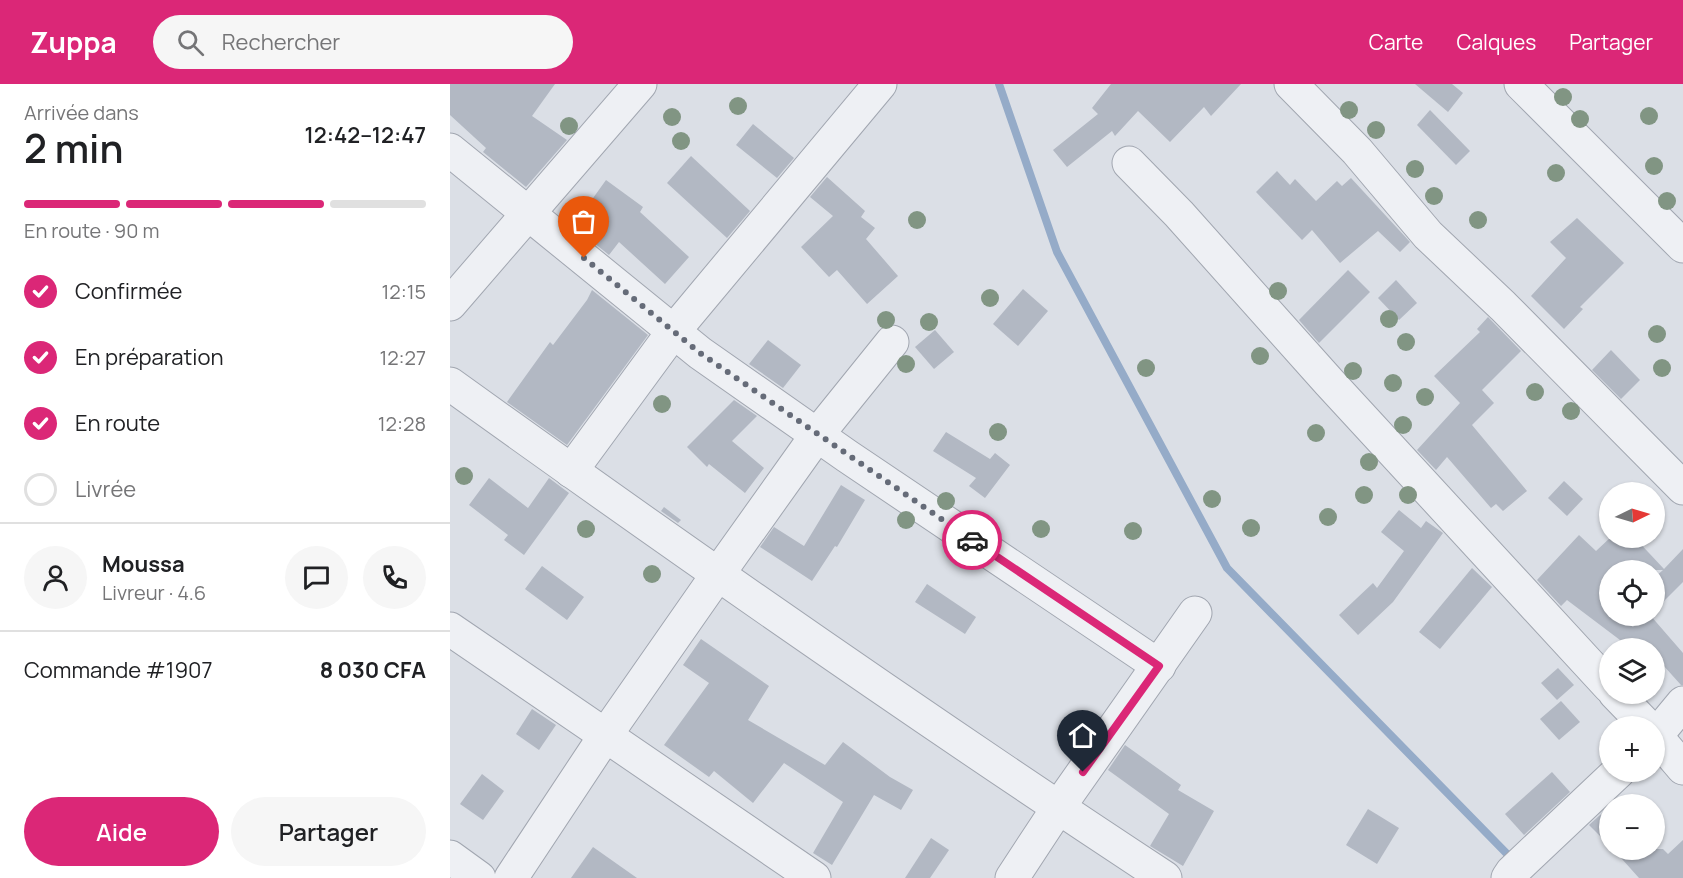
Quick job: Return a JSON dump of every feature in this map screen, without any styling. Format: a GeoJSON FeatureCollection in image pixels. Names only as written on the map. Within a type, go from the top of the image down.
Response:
{"type":"FeatureCollection","features":[{"type":"Feature","properties":{"kind":"street"},"geometry":{"type":"LineString","coordinates":[[450,304],[640,84]]}},
{"type":"Feature","properties":{"kind":"street"},"geometry":{"type":"LineString","coordinates":[[571,471],[673,332],[880,84]]}},
{"type":"Feature","properties":{"kind":"street"},"geometry":{"type":"LineString","coordinates":[[1291,84],[1357,152],[1428,235],[1503,306],[1683,488]]}},
{"type":"Feature","properties":{"kind":"street"},"geometry":{"type":"LineString","coordinates":[[1521,84],[1683,246]]}},
{"type":"Feature","properties":{"kind":"street"},"geometry":{"type":"LineString","coordinates":[[450,150],[700,353],[817,435],[1159,666]]}},
{"type":"Feature","properties":{"kind":"street"},"geometry":{"type":"LineString","coordinates":[[1130,163],[1599,675]]}},
{"type":"Feature","properties":{"kind":"street"},"geometry":{"type":"LineString","coordinates":[[511,878],[605,736],[718,574],[817,435],[892,342]]}},
{"type":"Feature","properties":{"kind":"street"},"geometry":{"type":"LineString","coordinates":[[450,384],[718,574],[1058,808],[1165,878]]}},
{"type":"Feature","properties":{"kind":"street"},"geometry":{"type":"LineString","coordinates":[[1012,878],[1058,808],[1195,614]]}},
{"type":"Feature","properties":{"kind":"street"},"geometry":{"type":"LineString","coordinates":[[450,629],[814,878]]}},
{"type":"Feature","properties":{"kind":"street"},"geometry":{"type":"LineString","coordinates":[[1665,721],[1683,703]]}},
{"type":"Feature","properties":{"kind":"street"},"geometry":{"type":"LineString","coordinates":[[1625,704],[1637,716]]}},
{"type":"Feature","properties":{"kind":"street"},"geometry":{"type":"LineString","coordinates":[[1665,747],[1683,768]]}},
{"type":"Feature","properties":{"kind":"street"},"geometry":{"type":"LineString","coordinates":[[1508,878],[1607,782]]}},
{"type":"Feature","properties":{"kind":"street"},"geometry":{"type":"LineString","coordinates":[[450,857],[479,878]]}},
{"type":"Feature","properties":{"kind":"building"},"geometry":{"type":"Polygon","coordinates":[[[450,84],[555,84],[532,116],[567,140],[526,187],[483,152],[486,148],[450,115],[450,84]]]}},
{"type":"Feature","properties":{"kind":"building"},"geometry":{"type":"Polygon","coordinates":[[[1111,84],[1241,84],[1211,116],[1204,107],[1170,142],[1138,111],[1115,136],[1112,131],[1067,167],[1053,150],[1098,114],[1092,108],[1111,84]]]}},
{"type":"Feature","properties":{"kind":"building"},"geometry":{"type":"Polygon","coordinates":[[[1415,84],[1452,84],[1463,93],[1448,112],[1415,84]]]}},
{"type":"Feature","properties":{"kind":"building"},"geometry":{"type":"Polygon","coordinates":[[[1430,110],[1470,151],[1456,165],[1417,125],[1430,110]]]}},
{"type":"Feature","properties":{"kind":"building"},"geometry":{"type":"Polygon","coordinates":[[[753,124],[794,158],[777,178],[736,145],[753,124]]]}},
{"type":"Feature","properties":{"kind":"building"},"geometry":{"type":"Polygon","coordinates":[[[691,156],[750,211],[727,238],[667,183],[691,156]]]}},
{"type":"Feature","properties":{"kind":"building"},"geometry":{"type":"Polygon","coordinates":[[[1277,171],[1290,185],[1295,179],[1316,201],[1337,181],[1342,186],[1351,178],[1410,242],[1400,252],[1378,231],[1340,263],[1312,230],[1302,240],[1256,192],[1277,171]]]}},
{"type":"Feature","properties":{"kind":"building"},"geometry":{"type":"Polygon","coordinates":[[[827,177],[865,211],[861,217],[875,228],[866,239],[898,276],[867,304],[837,270],[829,277],[801,247],[833,216],[810,197],[827,177]]]}},
{"type":"Feature","properties":{"kind":"building"},"geometry":{"type":"Polygon","coordinates":[[[606,180],[643,207],[640,212],[689,257],[665,284],[619,242],[609,255],[573,226],[606,180]]]}},
{"type":"Feature","properties":{"kind":"building"},"geometry":{"type":"Polygon","coordinates":[[[1577,218],[1624,263],[1580,307],[1583,309],[1564,329],[1531,296],[1566,258],[1550,242],[1577,218]]]}},
{"type":"Feature","properties":{"kind":"building"},"geometry":{"type":"Polygon","coordinates":[[[1348,270],[1370,292],[1319,343],[1299,320],[1348,270]]]}},
{"type":"Feature","properties":{"kind":"building"},"geometry":{"type":"Polygon","coordinates":[[[1396,280],[1417,303],[1399,320],[1378,298],[1396,280]]]}},
{"type":"Feature","properties":{"kind":"building"},"geometry":{"type":"Polygon","coordinates":[[[1023,289],[1048,311],[1018,346],[993,324],[1023,289]]]}},
{"type":"Feature","properties":{"kind":"building"},"geometry":{"type":"Polygon","coordinates":[[[592,290],[648,335],[567,445],[507,402],[550,342],[553,345],[592,290]]]}},
{"type":"Feature","properties":{"kind":"building"},"geometry":{"type":"Polygon","coordinates":[[[1488,317],[1521,351],[1482,390],[1494,403],[1472,425],[1527,491],[1503,511],[1496,504],[1491,508],[1447,457],[1436,470],[1417,450],[1460,403],[1434,376],[1480,332],[1477,329],[1488,317]]]}},
{"type":"Feature","properties":{"kind":"building"},"geometry":{"type":"Polygon","coordinates":[[[935,330],[954,352],[934,369],[915,347],[935,330]]]}},
{"type":"Feature","properties":{"kind":"building"},"geometry":{"type":"Polygon","coordinates":[[[768,340],[801,365],[783,388],[749,364],[768,340]]]}},
{"type":"Feature","properties":{"kind":"building"},"geometry":{"type":"Polygon","coordinates":[[[1611,350],[1640,380],[1621,399],[1592,370],[1611,350]]]}},
{"type":"Feature","properties":{"kind":"building"},"geometry":{"type":"Polygon","coordinates":[[[734,400],[757,416],[732,441],[764,468],[745,493],[709,464],[707,467],[687,447],[734,400]]]}},
{"type":"Feature","properties":{"kind":"building"},"geometry":{"type":"Polygon","coordinates":[[[946,432],[990,459],[995,453],[1010,465],[985,498],[969,486],[976,478],[933,451],[946,432]]]}},
{"type":"Feature","properties":{"kind":"building"},"geometry":{"type":"Polygon","coordinates":[[[489,478],[528,508],[549,478],[569,493],[524,555],[504,540],[508,535],[469,505],[489,478]]]}},
{"type":"Feature","properties":{"kind":"building"},"geometry":{"type":"Polygon","coordinates":[[[1564,481],[1583,499],[1567,516],[1548,498],[1564,481]]]}},
{"type":"Feature","properties":{"kind":"building"},"geometry":{"type":"Polygon","coordinates":[[[841,485],[865,500],[837,547],[835,546],[812,581],[760,547],[774,527],[804,546],[841,485]]]}},
{"type":"Feature","properties":{"kind":"building"},"geometry":{"type":"Polygon","coordinates":[[[664,507],[681,520],[678,523],[661,511],[664,507]]]}},
{"type":"Feature","properties":{"kind":"building"},"geometry":{"type":"Polygon","coordinates":[[[1399,510],[1421,528],[1426,521],[1443,533],[1393,602],[1358,635],[1339,615],[1373,583],[1377,588],[1404,551],[1381,532],[1399,510]]]}},
{"type":"Feature","properties":{"kind":"building"},"geometry":{"type":"Polygon","coordinates":[[[1579,535],[1596,551],[1599,548],[1644,548],[1656,560],[1599,560],[1599,624],[1567,600],[1561,606],[1537,580],[1579,535]]]}},
{"type":"Feature","properties":{"kind":"building"},"geometry":{"type":"Polygon","coordinates":[[[1683,549],[1683,582],[1665,600],[1665,568],[1683,549]]]}},
{"type":"Feature","properties":{"kind":"building"},"geometry":{"type":"Polygon","coordinates":[[[542,566],[584,597],[567,620],[525,589],[542,566]]]}},
{"type":"Feature","properties":{"kind":"building"},"geometry":{"type":"Polygon","coordinates":[[[1472,568],[1492,587],[1440,649],[1419,632],[1472,568]]]}},
{"type":"Feature","properties":{"kind":"building"},"geometry":{"type":"Polygon","coordinates":[[[927,584],[976,617],[965,634],[915,602],[927,584]]]}},
{"type":"Feature","properties":{"kind":"building"},"geometry":{"type":"Polygon","coordinates":[[[1601,626],[1660,626],[1683,653],[1683,685],[1665,667],[1665,638],[1617,638],[1601,626]]]}},
{"type":"Feature","properties":{"kind":"building"},"geometry":{"type":"Polygon","coordinates":[[[701,639],[769,686],[748,720],[825,765],[843,742],[890,777],[913,790],[901,810],[874,795],[832,865],[813,853],[843,802],[784,763],[753,803],[714,771],[709,777],[664,745],[709,683],[683,665],[701,639]]]}},
{"type":"Feature","properties":{"kind":"building"},"geometry":{"type":"Polygon","coordinates":[[[1558,668],[1574,685],[1557,700],[1541,683],[1558,668]]]}},
{"type":"Feature","properties":{"kind":"building"},"geometry":{"type":"Polygon","coordinates":[[[1561,701],[1580,722],[1559,740],[1540,719],[1561,701]]]}},
{"type":"Feature","properties":{"kind":"building"},"geometry":{"type":"Polygon","coordinates":[[[532,709],[556,725],[539,750],[516,734],[532,709]]]}},
{"type":"Feature","properties":{"kind":"building"},"geometry":{"type":"Polygon","coordinates":[[[1125,745],[1181,785],[1178,790],[1214,811],[1183,866],[1150,846],[1169,814],[1108,770],[1125,745]]]}},
{"type":"Feature","properties":{"kind":"building"},"geometry":{"type":"Polygon","coordinates":[[[1552,772],[1570,792],[1524,835],[1505,814],[1552,772]]]}},
{"type":"Feature","properties":{"kind":"building"},"geometry":{"type":"Polygon","coordinates":[[[482,774],[504,791],[483,820],[460,804],[482,774]]]}},
{"type":"Feature","properties":{"kind":"building"},"geometry":{"type":"Polygon","coordinates":[[[1368,809],[1399,828],[1377,864],[1346,845],[1368,809]]]}},
{"type":"Feature","properties":{"kind":"building"},"geometry":{"type":"Polygon","coordinates":[[[1599,816],[1599,835],[1589,825],[1599,816]]]}},
{"type":"Feature","properties":{"kind":"building"},"geometry":{"type":"Polygon","coordinates":[[[931,838],[949,850],[930,878],[905,878],[931,838]]]}},
{"type":"Feature","properties":{"kind":"building"},"geometry":{"type":"Polygon","coordinates":[[[1683,840],[1683,878],[1639,878],[1623,860],[1665,860],[1665,851],[1668,854],[1683,840]]]}},
{"type":"Feature","properties":{"kind":"building"},"geometry":{"type":"Polygon","coordinates":[[[593,847],[637,878],[571,878],[593,847]]]}},
{"type":"Feature","properties":{"kind":"waterway"},"geometry":{"type":"LineString","coordinates":[[999,84],[1057,252],[1227,568],[1514,861]]}},
{"type":"Feature","properties":{"kind":"way so far"},"geometry":{"type":"LineString","coordinates":[[584,258],[700,353],[972,540]]}},
{"type":"Feature","properties":{"kind":"route"},"geometry":{"type":"LineString","coordinates":[[972,540],[1159,666],[1083,772]]}}]}
